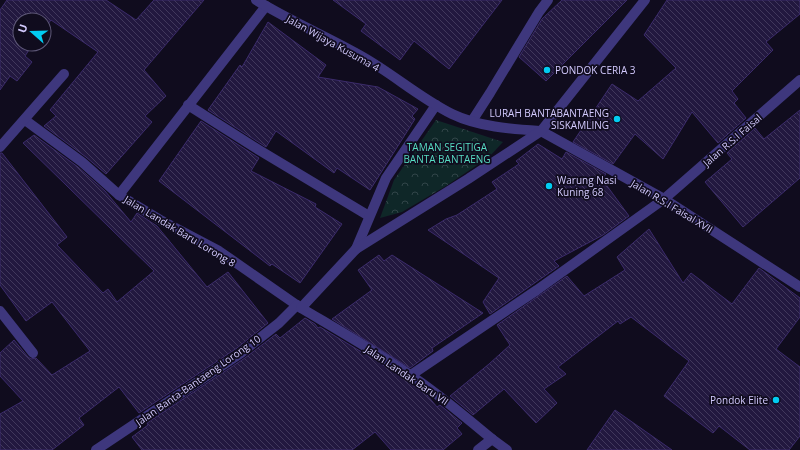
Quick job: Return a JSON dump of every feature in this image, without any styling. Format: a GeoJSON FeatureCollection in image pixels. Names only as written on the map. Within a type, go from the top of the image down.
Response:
{"type":"FeatureCollection","features":[{"type":"Feature","properties":{"kind":"street","name":"Jalan Wijaya Kusuma 4"},"geometry":{"type":"LineString","coordinates":[[256,0],[363,57],[436,105],[453,114],[472,121],[508,129],[541,131]]}},
{"type":"Feature","properties":{"kind":"street"},"geometry":{"type":"LineString","coordinates":[[472,121],[539,12],[548,0]]}},
{"type":"Feature","properties":{"kind":"street"},"geometry":{"type":"LineString","coordinates":[[356,249],[541,131],[645,0]]}},
{"type":"Feature","properties":{"kind":"street"},"geometry":{"type":"LineString","coordinates":[[119,195],[266,6]]}},
{"type":"Feature","properties":{"kind":"street"},"geometry":{"type":"LineString","coordinates":[[0,147],[64,74]]}},
{"type":"Feature","properties":{"kind":"street","name":"Jalan R.S.I Faisal"},"geometry":{"type":"LineString","coordinates":[[411,376],[537,290],[664,199],[800,80]]}},
{"type":"Feature","properties":{"kind":"street"},"geometry":{"type":"LineString","coordinates":[[188,105],[259,150],[369,216]]}},
{"type":"Feature","properties":{"kind":"street"},"geometry":{"type":"LineString","coordinates":[[356,249],[386,178],[436,105]]}},
{"type":"Feature","properties":{"kind":"street","name":"Jalan Landak Baru Lorong 8"},"geometry":{"type":"LineString","coordinates":[[25,120],[82,162],[119,195],[218,252],[299,307]]}},
{"type":"Feature","properties":{"kind":"street","name":"Jalan R.S.I Faisal XVII"},"geometry":{"type":"LineString","coordinates":[[541,131],[664,199],[800,287]]}},
{"type":"Feature","properties":{"kind":"street","name":"Jalan Banta-Bantaeng Lorong 10"},"geometry":{"type":"LineString","coordinates":[[96,450],[241,353],[299,307],[356,249]]}},
{"type":"Feature","properties":{"kind":"street","name":"Jalan Landak Baru VII"},"geometry":{"type":"LineString","coordinates":[[299,307],[350,337],[411,376],[507,450]]}},
{"type":"Feature","properties":{"kind":"street"},"geometry":{"type":"LineString","coordinates":[[0,311],[33,353]]}},
{"type":"Feature","properties":{"kind":"street"},"geometry":{"type":"LineString","coordinates":[[478,450],[492,439]]}},
{"type":"Feature","properties":{"kind":"green space","name":"TAMAN SEGITIGA BANTA BANTAENG"},"geometry":{"type":"Polygon","coordinates":[[[436,120],[503,142],[489,157],[446,186],[402,212],[380,218],[394,180],[436,120]]]}},
{"type":"Feature","properties":{"kind":"building"},"geometry":{"type":"Polygon","coordinates":[[[7,0],[106,0],[136,20],[154,0],[204,0],[144,70],[166,96],[145,116],[152,122],[106,174],[44,126],[56,116],[50,110],[98,52],[52,21],[52,12],[12,12],[12,52],[28,52],[25,56],[32,62],[17,81],[10,76],[0,90],[0,10],[7,0]]]}},
{"type":"Feature","properties":{"kind":"building"},"geometry":{"type":"Polygon","coordinates":[[[333,0],[502,0],[449,69],[414,41],[400,60],[361,31],[366,24],[333,0]]]}},
{"type":"Feature","properties":{"kind":"building"},"geometry":{"type":"Polygon","coordinates":[[[562,0],[627,0],[546,81],[519,57],[542,19],[562,0]]]}},
{"type":"Feature","properties":{"kind":"building"},"geometry":{"type":"Polygon","coordinates":[[[667,0],[800,0],[800,14],[766,42],[773,50],[732,91],[738,99],[734,103],[746,118],[718,143],[692,112],[663,159],[635,134],[613,164],[573,142],[612,84],[638,101],[676,68],[644,35],[667,0]]]}},
{"type":"Feature","properties":{"kind":"building"},"geometry":{"type":"Polygon","coordinates":[[[268,22],[326,65],[318,77],[378,87],[418,109],[412,116],[415,119],[370,190],[337,168],[334,173],[276,131],[266,147],[208,110],[240,65],[242,67],[268,22]]]}},
{"type":"Feature","properties":{"kind":"building"},"geometry":{"type":"Polygon","coordinates":[[[800,110],[800,178],[743,227],[705,182],[732,159],[727,153],[755,128],[764,139],[800,110]]]}},
{"type":"Feature","properties":{"kind":"building"},"geometry":{"type":"Polygon","coordinates":[[[201,121],[259,158],[251,171],[316,204],[315,207],[342,224],[300,283],[272,264],[270,266],[159,181],[201,121]]]}},
{"type":"Feature","properties":{"kind":"building"},"geometry":{"type":"Polygon","coordinates":[[[34,135],[78,167],[105,191],[131,222],[137,213],[157,226],[207,287],[228,272],[268,323],[237,348],[139,413],[119,387],[79,418],[84,425],[52,450],[0,450],[0,414],[23,401],[0,376],[0,353],[14,340],[28,357],[31,359],[36,358],[52,375],[90,351],[52,302],[26,321],[0,285],[0,153],[2,153],[67,237],[57,245],[103,293],[108,289],[117,302],[154,271],[23,143],[34,135]]]}},
{"type":"Feature","properties":{"kind":"building"},"geometry":{"type":"Polygon","coordinates":[[[538,144],[562,159],[566,152],[606,174],[602,179],[629,216],[603,235],[554,261],[559,266],[490,314],[483,302],[499,278],[428,230],[446,219],[457,215],[497,189],[492,182],[519,164],[516,161],[538,144]]]}},
{"type":"Feature","properties":{"kind":"building"},"geometry":{"type":"Polygon","coordinates":[[[649,229],[683,283],[691,273],[732,304],[759,268],[800,298],[800,317],[776,349],[800,367],[800,436],[789,450],[750,450],[719,426],[713,433],[664,396],[689,361],[631,317],[620,324],[618,321],[558,367],[566,374],[544,389],[557,403],[536,423],[504,389],[473,415],[450,396],[510,345],[497,325],[567,276],[584,296],[625,270],[617,257],[649,229]]]}},
{"type":"Feature","properties":{"kind":"building"},"geometry":{"type":"Polygon","coordinates":[[[379,255],[384,261],[392,255],[483,313],[432,348],[433,351],[410,368],[332,319],[372,290],[358,270],[379,255]]]}},
{"type":"Feature","properties":{"kind":"building"},"geometry":{"type":"Polygon","coordinates":[[[305,318],[315,324],[318,328],[320,327],[380,363],[427,395],[437,407],[440,405],[462,423],[457,428],[462,434],[443,450],[391,450],[375,432],[352,450],[142,450],[132,437],[148,425],[147,423],[245,358],[276,334],[280,338],[305,318]]]}},
{"type":"Feature","properties":{"kind":"building"},"geometry":{"type":"Polygon","coordinates":[[[615,410],[672,450],[587,450],[615,410]]]}},
{"type":"Feature","properties":{"kind":"place","name":"PONDOK CERIA 3"},"geometry":{"type":"Point","coordinates":[547,70]}},
{"type":"Feature","properties":{"kind":"place","name":"LURAH BANTABANTAENG SISKAMLING"},"geometry":{"type":"Point","coordinates":[617,119]}},
{"type":"Feature","properties":{"kind":"place","name":"Warung Nasi Kuning 68"},"geometry":{"type":"Point","coordinates":[549,186]}},
{"type":"Feature","properties":{"kind":"place","name":"Pondok Elite"},"geometry":{"type":"Point","coordinates":[776,400]}}]}
